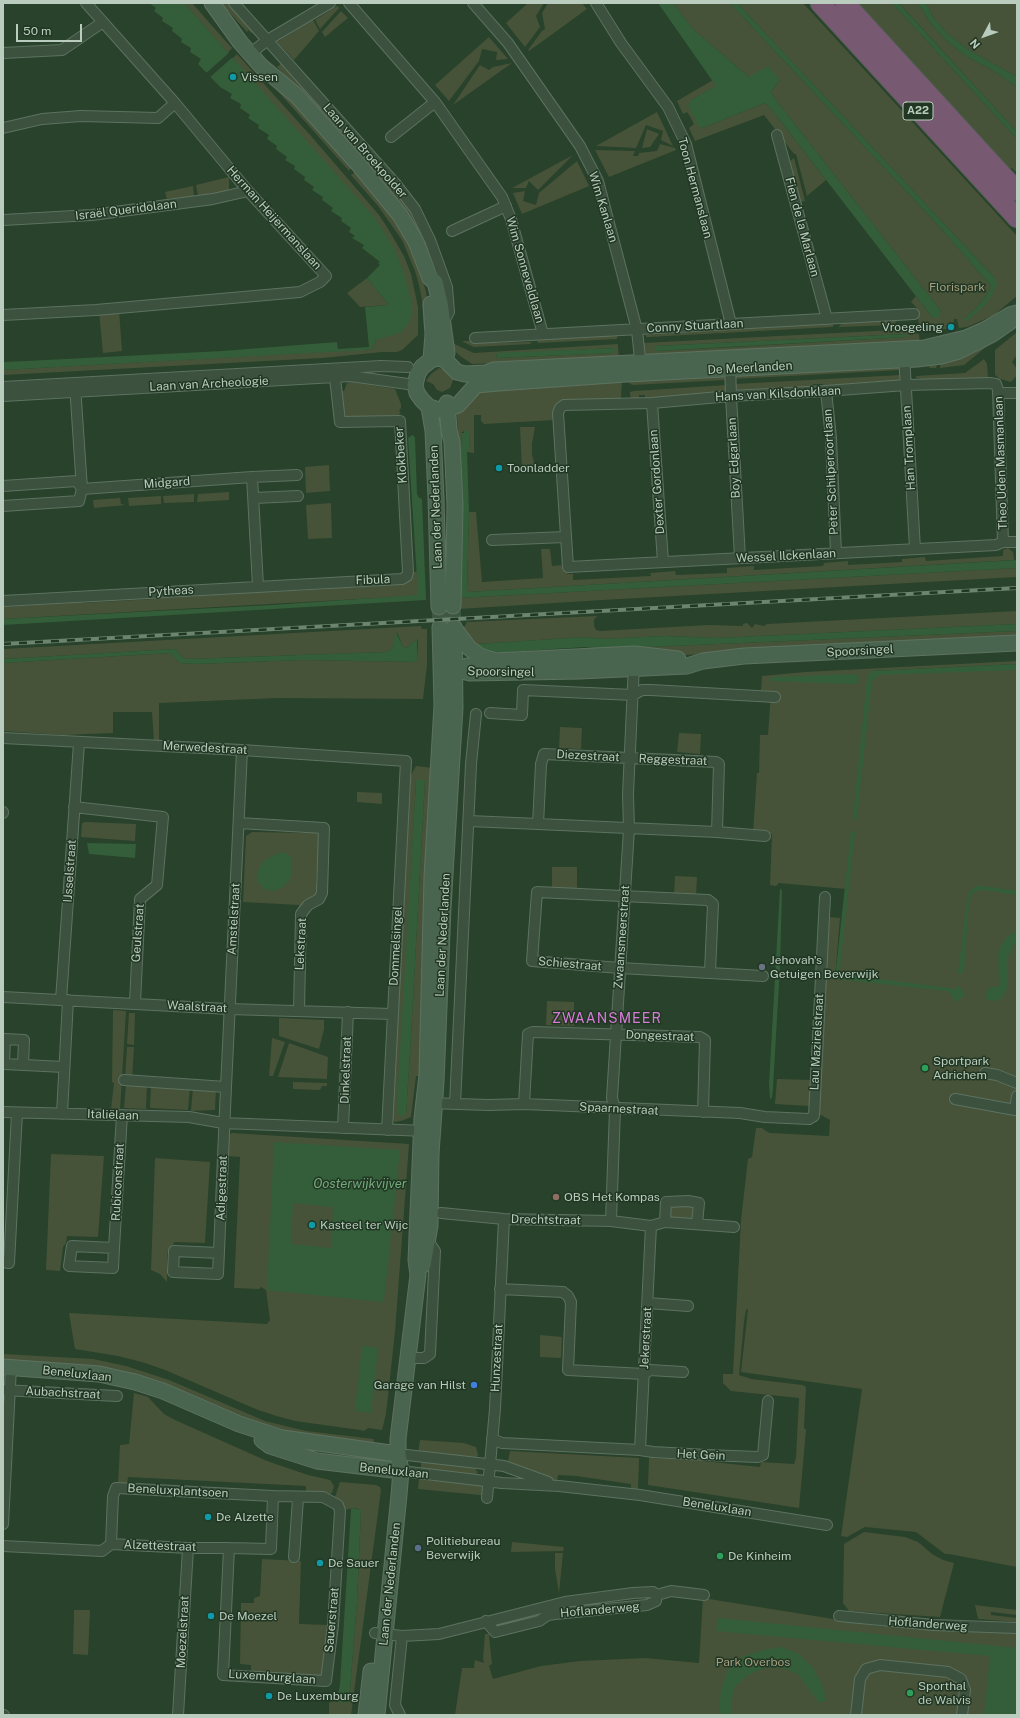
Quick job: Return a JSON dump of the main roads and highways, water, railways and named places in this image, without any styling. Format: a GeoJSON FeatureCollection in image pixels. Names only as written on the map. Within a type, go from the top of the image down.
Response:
{"type":"FeatureCollection","features":[{"type":"Feature","properties":{"kind":"highway","name":"A22"},"geometry":{"type":"LineString","coordinates":[[820,3],[1017,218]]}},
{"type":"Feature","properties":{"kind":"highway","name":"A22"},"geometry":{"type":"LineString","coordinates":[[845,3],[1017,191]]}},
{"type":"Feature","properties":{"kind":"main road","name":"Laan van Broekpolder"},"geometry":{"type":"LineString","coordinates":[[212,3],[258,47]]}},
{"type":"Feature","properties":{"kind":"main road","name":"Laan van Broekpolder"},"geometry":{"type":"LineString","coordinates":[[218,3],[258,47],[268,72],[297,96],[359,165],[400,215],[416,242],[430,278],[435,282],[443,323],[444,342],[447,352]]}},
{"type":"Feature","properties":{"kind":"main road","name":"Laan van Broekpolder"},"geometry":{"type":"LineString","coordinates":[[430,278],[428,284],[433,324],[431,356]]}},
{"type":"Feature","properties":{"kind":"main road","name":"De Meerlanden"},"geometry":{"type":"LineString","coordinates":[[464,371],[486,373],[494,370],[641,368],[904,353],[917,359],[941,356],[959,351],[997,332],[1014,319],[1017,314]]}},
{"type":"Feature","properties":{"kind":"main road"},"geometry":{"type":"LineString","coordinates":[[447,352],[458,360],[464,371],[463,388],[450,406],[439,410],[429,407],[417,394],[415,385],[418,373],[431,356],[447,352]]}},
{"type":"Feature","properties":{"kind":"main road"},"geometry":{"type":"LineString","coordinates":[[408,367],[424,356],[431,356],[444,359],[457,372],[464,371]]}},
{"type":"Feature","properties":{"kind":"main road","name":"De Meerlanden"},"geometry":{"type":"LineString","coordinates":[[450,406],[464,399],[476,385],[641,368]]}},
{"type":"Feature","properties":{"kind":"main road"},"geometry":{"type":"LineString","coordinates":[[415,385],[422,388],[432,400],[450,406]]}},
{"type":"Feature","properties":{"kind":"main road","name":"Laan der Nederlanden"},"geometry":{"type":"LineString","coordinates":[[429,407],[433,431],[436,498],[446,606],[456,505],[452,442],[449,430],[450,406]]}},
{"type":"Feature","properties":{"kind":"main road"},"geometry":{"type":"LineString","coordinates":[[448,706],[459,695],[464,687],[490,667],[449,627]]}},
{"type":"Feature","properties":{"kind":"main road"},"geometry":{"type":"LineString","coordinates":[[448,706],[448,679],[454,669],[449,627]]}},
{"type":"Feature","properties":{"kind":"main road","name":"Laan der Nederlanden"},"geometry":{"type":"LineString","coordinates":[[377,1715],[380,1634],[397,1471],[402,1399],[409,1358],[418,1275],[424,1261],[422,1244],[430,1226],[427,1131],[429,1103],[427,1075],[432,877],[448,706],[441,650],[449,627]]}},
{"type":"Feature","properties":{"kind":"main road","name":"Spoorsingel"},"geometry":{"type":"LineString","coordinates":[[454,669],[464,665],[490,667],[634,669],[687,666],[703,661],[744,656],[1017,643]]}},
{"type":"Feature","properties":{"kind":"main road"},"geometry":{"type":"LineString","coordinates":[[441,650],[447,662],[454,669]]}},
{"type":"Feature","properties":{"kind":"main road","name":"Spoorsingel"},"geometry":{"type":"LineString","coordinates":[[490,667],[635,654],[703,661]]}},
{"type":"Feature","properties":{"kind":"main road","name":"Beneluxlaan"},"geometry":{"type":"LineString","coordinates":[[7,1367],[99,1374],[135,1382],[163,1391],[239,1424],[282,1438],[398,1454]]}},
{"type":"Feature","properties":{"kind":"main road","name":"Beneluxlaan"},"geometry":{"type":"LineString","coordinates":[[239,1424],[270,1446],[317,1461],[397,1471]]}},
{"type":"Feature","properties":{"kind":"main road","name":"Laan der Nederlanden"},"geometry":{"type":"LineString","coordinates":[[366,1715],[380,1634]]}},
{"type":"Feature","properties":{"kind":"water"},"geometry":{"type":"Polygon","coordinates":[[[149,3],[184,3],[375,218],[394,248],[404,273],[412,304],[412,314],[408,324],[400,333],[376,340],[372,349],[364,350],[3,370],[3,362],[222,351],[337,342],[338,349],[369,347],[365,307],[389,305],[367,278],[380,265],[378,263],[380,262],[362,248],[364,245],[352,238],[355,236],[349,232],[351,228],[341,221],[342,218],[331,211],[333,208],[322,200],[323,197],[312,190],[314,187],[304,180],[305,177],[294,169],[295,166],[285,160],[287,157],[276,149],[277,146],[267,139],[269,135],[258,128],[259,125],[248,118],[250,115],[240,108],[241,104],[230,98],[232,94],[220,87],[198,64],[201,59],[190,52],[191,48],[181,42],[182,39],[172,31],[173,28],[162,21],[163,18],[154,11],[156,8],[149,3]]]}},
{"type":"Feature","properties":{"kind":"water"},"geometry":{"type":"Polygon","coordinates":[[[658,3],[673,3],[693,29],[749,77],[768,66],[780,80],[771,92],[779,104],[941,311],[939,318],[932,317],[772,110],[765,103],[702,128],[698,125],[688,105],[691,100],[716,86],[658,3]]]}},
{"type":"Feature","properties":{"kind":"water"},"geometry":{"type":"Polygon","coordinates":[[[730,3],[737,3],[995,278],[997,284],[992,295],[985,305],[966,322],[964,319],[976,308],[988,293],[991,286],[937,224],[730,3]]]}},
{"type":"Feature","properties":{"kind":"water"},"geometry":{"type":"Polygon","coordinates":[[[892,3],[899,3],[1017,132],[1017,139],[892,3]]]}},
{"type":"Feature","properties":{"kind":"water"},"geometry":{"type":"Polygon","coordinates":[[[918,3],[926,3],[935,20],[949,35],[969,50],[1017,77],[1017,87],[994,71],[966,56],[949,43],[931,24],[918,3]]]}},
{"type":"Feature","properties":{"kind":"water"},"geometry":{"type":"Polygon","coordinates":[[[906,334],[907,337],[656,351],[654,348],[655,346],[906,334]]]}},
{"type":"Feature","properties":{"kind":"water"},"geometry":{"type":"Polygon","coordinates":[[[615,348],[614,353],[497,358],[496,353],[615,348]]]}},
{"type":"Feature","properties":{"kind":"water"},"geometry":{"type":"Polygon","coordinates":[[[464,430],[469,433],[470,451],[467,451],[469,512],[467,592],[1017,560],[1017,568],[459,598],[462,525],[459,450],[462,446],[461,433],[464,433],[464,430]]]}},
{"type":"Feature","properties":{"kind":"water"},"geometry":{"type":"Polygon","coordinates":[[[412,435],[415,437],[417,494],[419,498],[422,499],[426,600],[3,625],[3,619],[272,605],[418,595],[408,438],[412,435]]]}},
{"type":"Feature","properties":{"kind":"water"},"geometry":{"type":"Polygon","coordinates":[[[1017,624],[1017,631],[627,648],[613,650],[585,647],[494,653],[478,649],[477,644],[585,637],[601,639],[664,636],[717,638],[1017,624]]]}},
{"type":"Feature","properties":{"kind":"water"},"geometry":{"type":"Polygon","coordinates":[[[396,632],[402,645],[407,648],[417,639],[417,662],[303,660],[196,664],[180,663],[170,653],[3,663],[3,659],[175,649],[183,658],[188,659],[386,652],[392,649],[396,632]]]}},
{"type":"Feature","properties":{"kind":"water"},"geometry":{"type":"Polygon","coordinates":[[[1017,664],[1017,670],[880,675],[872,680],[857,818],[855,820],[853,818],[867,678],[872,671],[1017,664]]]}},
{"type":"Feature","properties":{"kind":"water"},"geometry":{"type":"Polygon","coordinates":[[[856,674],[859,679],[858,683],[855,684],[769,681],[771,678],[775,677],[856,674]]]}},
{"type":"Feature","properties":{"kind":"water"},"geometry":{"type":"Polygon","coordinates":[[[416,780],[425,780],[410,1054],[406,1115],[403,1117],[398,1114],[397,1103],[416,780]]]}},
{"type":"Feature","properties":{"kind":"water"},"geometry":{"type":"Polygon","coordinates":[[[851,830],[855,832],[840,968],[841,974],[956,989],[959,985],[965,995],[956,1002],[948,991],[835,979],[851,830]]]}},
{"type":"Feature","properties":{"kind":"water"},"geometry":{"type":"Polygon","coordinates":[[[87,843],[136,844],[135,858],[89,854],[87,843]]]}},
{"type":"Feature","properties":{"kind":"water"},"geometry":{"type":"Polygon","coordinates":[[[279,853],[286,853],[291,857],[292,875],[288,882],[281,888],[274,891],[264,889],[258,882],[258,871],[263,862],[279,853]]]}},
{"type":"Feature","properties":{"kind":"water"},"geometry":{"type":"Polygon","coordinates":[[[976,886],[1017,891],[1017,895],[985,890],[977,891],[972,894],[969,901],[964,970],[961,975],[958,973],[967,898],[969,892],[976,886]]]}},
{"type":"Feature","properties":{"kind":"water"},"geometry":{"type":"Polygon","coordinates":[[[780,888],[782,891],[780,967],[773,1088],[772,1098],[770,1099],[769,1084],[780,888]]]}},
{"type":"Feature","properties":{"kind":"water"},"geometry":{"type":"Polygon","coordinates":[[[1017,930],[1017,942],[1014,944],[1008,959],[1007,989],[1002,998],[994,1001],[985,999],[988,988],[999,986],[998,952],[1006,938],[1017,930]]]}},
{"type":"Feature","properties":{"kind":"water","name":"Oosterwijkvijver"},"geometry":{"type":"Polygon","coordinates":[[[274,1142],[400,1150],[384,1300],[382,1302],[267,1290],[274,1142]],[[293,1203],[291,1244],[331,1248],[333,1207],[293,1203]]]}},
{"type":"Feature","properties":{"kind":"water"},"geometry":{"type":"Polygon","coordinates":[[[362,1346],[378,1348],[371,1413],[355,1411],[362,1346]]]}},
{"type":"Feature","properties":{"kind":"water"},"geometry":{"type":"Polygon","coordinates":[[[351,1509],[361,1510],[357,1602],[349,1703],[337,1702],[340,1684],[351,1509]]]}},
{"type":"Feature","properties":{"kind":"water"},"geometry":{"type":"Polygon","coordinates":[[[718,1618],[1017,1648],[1017,1715],[984,1715],[990,1656],[716,1631],[718,1618]]]}},
{"type":"Feature","properties":{"kind":"water"},"geometry":{"type":"Polygon","coordinates":[[[781,1647],[799,1654],[813,1668],[822,1684],[827,1700],[819,1703],[798,1674],[783,1668],[764,1668],[748,1675],[734,1688],[731,1705],[732,1715],[721,1715],[719,1708],[721,1690],[728,1670],[742,1657],[762,1650],[781,1647]]]}},
{"type":"Feature","properties":{"kind":"tunnel"},"geometry":{"type":"LineString","coordinates":[[453,606],[454,627]]}},
{"type":"Feature","properties":{"kind":"tunnel"},"geometry":{"type":"LineString","coordinates":[[439,607],[440,627]]}},
{"type":"Feature","properties":{"kind":"railway"},"geometry":{"type":"LineString","coordinates":[[3,644],[1017,588]]}},
{"type":"Feature","properties":{"kind":"place","name":"Vissen"},"geometry":{"type":"Point","coordinates":[233,77]}},
{"type":"Feature","properties":{"kind":"place","name":"Vroegeling"},"geometry":{"type":"Point","coordinates":[951,327]}},
{"type":"Feature","properties":{"kind":"place","name":"Toonladder"},"geometry":{"type":"Point","coordinates":[499,468]}},
{"type":"Feature","properties":{"kind":"place","name":"Jehovah's Getuigen Beverwijk"},"geometry":{"type":"Point","coordinates":[762,967]}},
{"type":"Feature","properties":{"kind":"place","name":"Sportpark Adrichem"},"geometry":{"type":"Point","coordinates":[925,1068]}},
{"type":"Feature","properties":{"kind":"place","name":"OBS Het Kompas"},"geometry":{"type":"Point","coordinates":[556,1197]}},
{"type":"Feature","properties":{"kind":"place","name":"Kasteel ter Wijc"},"geometry":{"type":"Point","coordinates":[312,1225]}},
{"type":"Feature","properties":{"kind":"place","name":"Garage van Hilst"},"geometry":{"type":"Point","coordinates":[474,1385]}},
{"type":"Feature","properties":{"kind":"place","name":"De Alzette"},"geometry":{"type":"Point","coordinates":[208,1517]}},
{"type":"Feature","properties":{"kind":"place","name":"Politiebureau Beverwijk"},"geometry":{"type":"Point","coordinates":[418,1548]}},
{"type":"Feature","properties":{"kind":"place","name":"De Kinheim"},"geometry":{"type":"Point","coordinates":[720,1556]}},
{"type":"Feature","properties":{"kind":"place","name":"De Sauer"},"geometry":{"type":"Point","coordinates":[320,1563]}},
{"type":"Feature","properties":{"kind":"place","name":"De Moezel"},"geometry":{"type":"Point","coordinates":[211,1616]}},
{"type":"Feature","properties":{"kind":"place","name":"Sporthal de Walvis"},"geometry":{"type":"Point","coordinates":[910,1693]}},
{"type":"Feature","properties":{"kind":"place","name":"De Luxemburg"},"geometry":{"type":"Point","coordinates":[269,1696]}},
{"type":"Feature","properties":{"kind":"district","name":"ZWAANSMEER"},"geometry":{"type":"Point","coordinates":[607,1019]}},
{"type":"Feature","properties":{"kind":"park label","name":"Florispark"},"geometry":{"type":"Point","coordinates":[957,287]}},
{"type":"Feature","properties":{"kind":"park label","name":"Park Overbos"},"geometry":{"type":"Point","coordinates":[753,1662]}}]}
